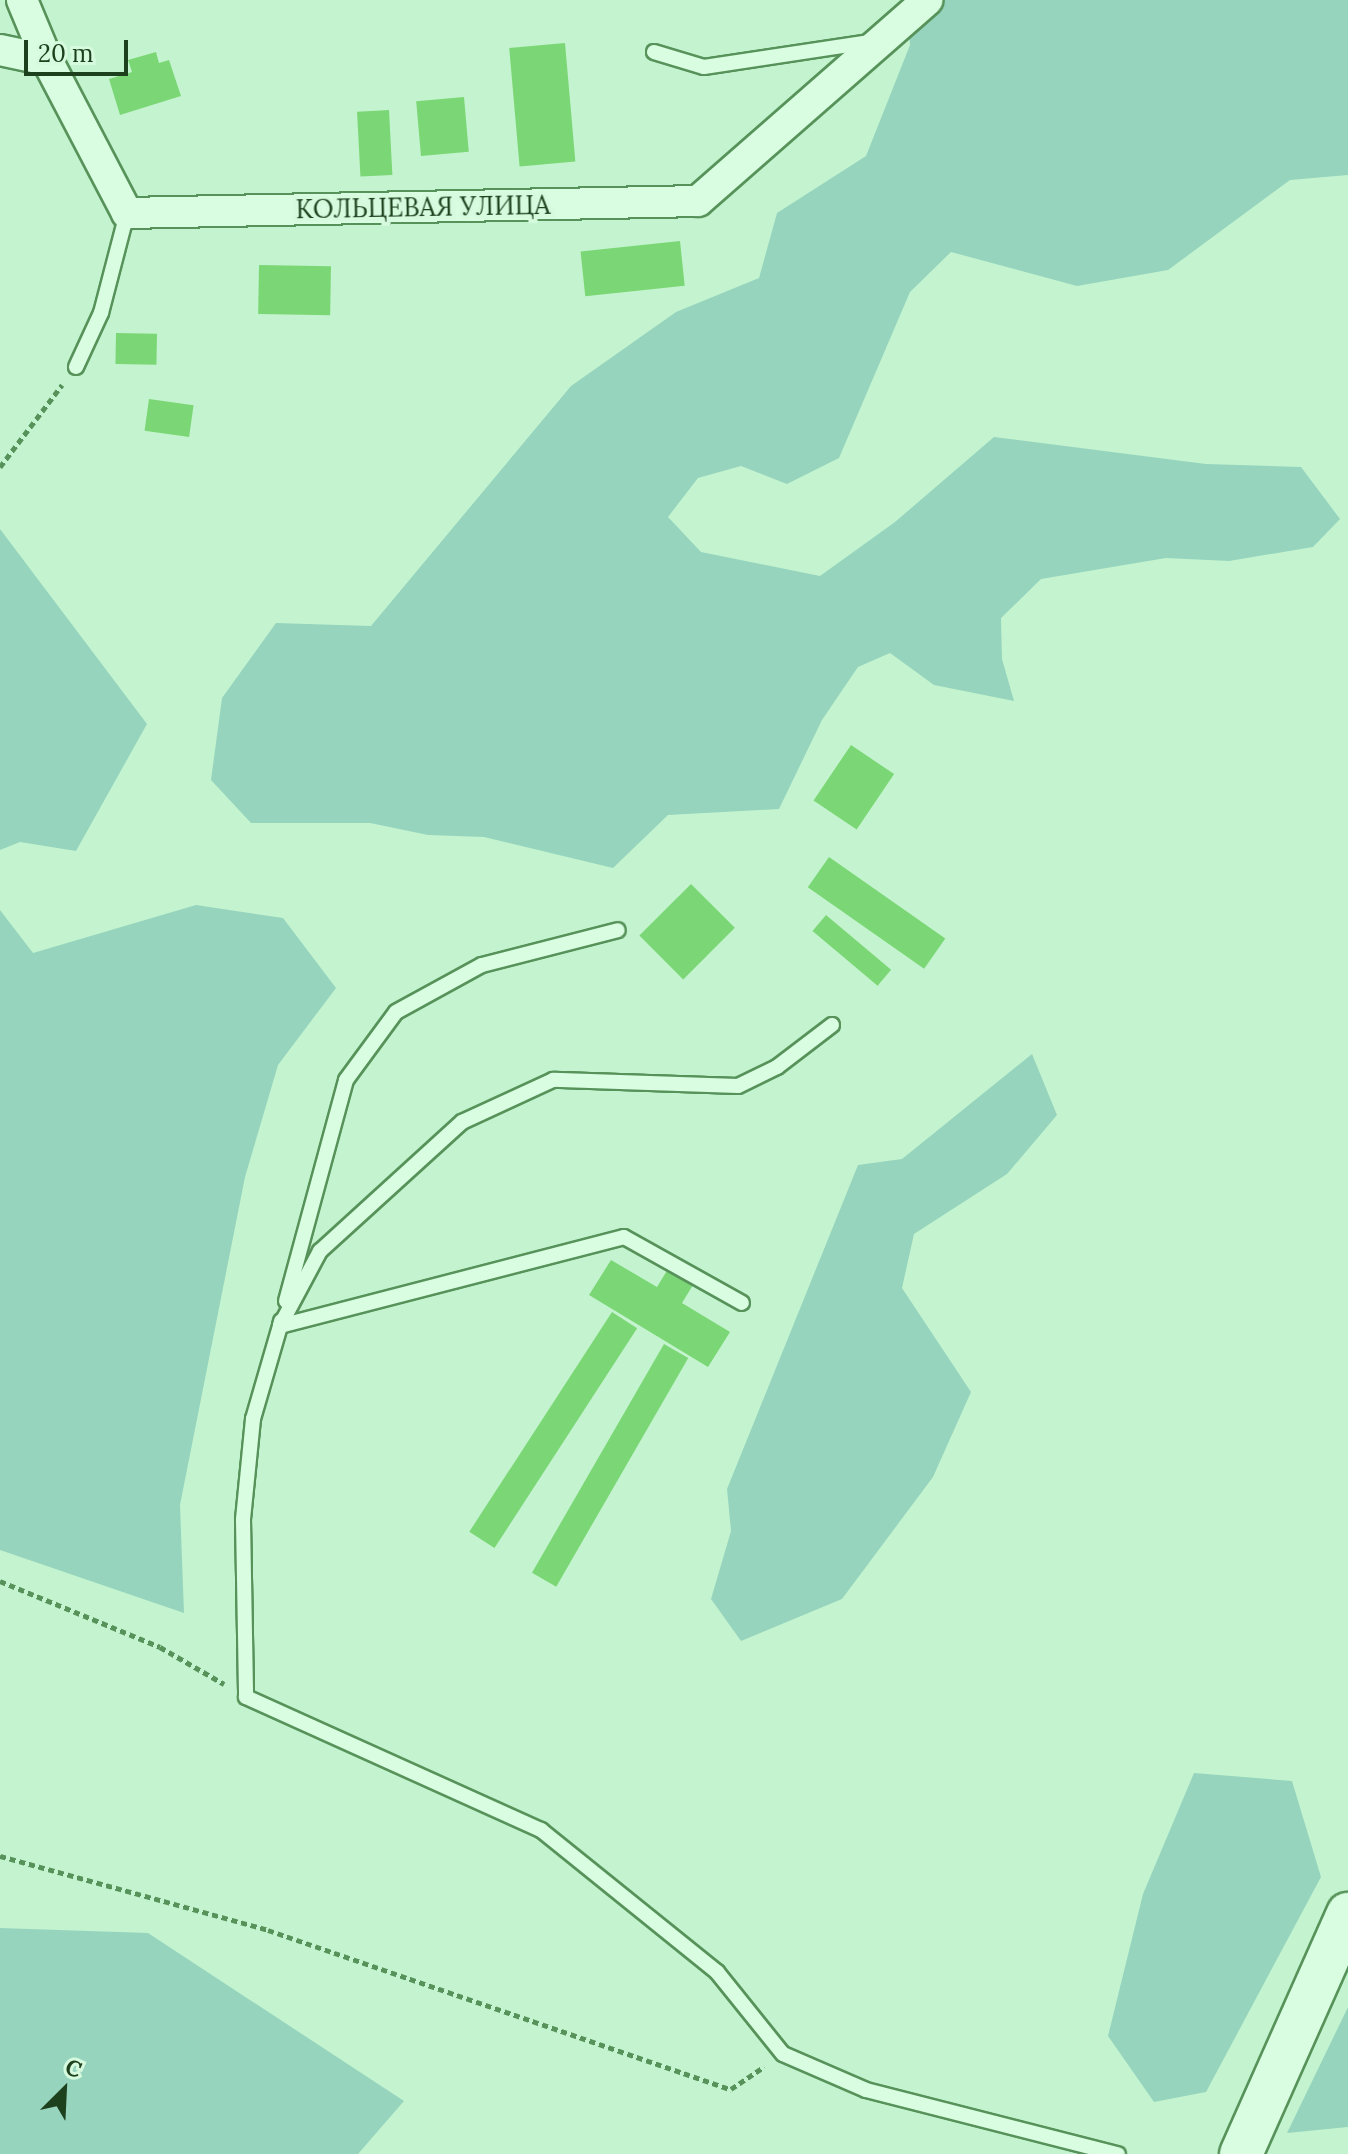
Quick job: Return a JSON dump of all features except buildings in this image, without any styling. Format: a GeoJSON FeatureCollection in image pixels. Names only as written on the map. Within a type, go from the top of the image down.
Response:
{"type":"FeatureCollection","features":[{"type":"Feature","properties":{"kind":"main road"},"geometry":{"type":"LineString","coordinates":[[1241,2154],[1348,1914]]}},
{"type":"Feature","properties":{"kind":"street"},"geometry":{"type":"LineString","coordinates":[[22,0],[47,60],[127,213]]}},
{"type":"Feature","properties":{"kind":"street","name":"КОЛЬЦЕВАЯ УЛИЦА"},"geometry":{"type":"LineString","coordinates":[[127,213],[698,201],[928,0]]}},
{"type":"Feature","properties":{"kind":"street"},"geometry":{"type":"LineString","coordinates":[[0,50],[47,60]]}},
{"type":"Feature","properties":{"kind":"lane"},"geometry":{"type":"LineString","coordinates":[[654,52],[704,67],[878,41]]}},
{"type":"Feature","properties":{"kind":"lane"},"geometry":{"type":"LineString","coordinates":[[76,367],[101,313],[127,213]]}},
{"type":"Feature","properties":{"kind":"lane"},"geometry":{"type":"LineString","coordinates":[[618,930],[482,965],[396,1012],[346,1080],[253,1419],[243,1520],[246,1697],[541,1830],[717,1972],[783,2054],[866,2090],[1118,2154]]}},
{"type":"Feature","properties":{"kind":"lane"},"geometry":{"type":"LineString","coordinates":[[280,1326],[320,1251],[462,1122],[553,1080],[738,1086],[777,1067],[832,1025]]}},
{"type":"Feature","properties":{"kind":"lane"},"geometry":{"type":"LineString","coordinates":[[280,1326],[624,1237],[742,1303]]}},
{"type":"Feature","properties":{"kind":"path"},"geometry":{"type":"LineString","coordinates":[[0,467],[76,367]]}},
{"type":"Feature","properties":{"kind":"path"},"geometry":{"type":"LineString","coordinates":[[0,1581],[160,1647],[246,1697]]}},
{"type":"Feature","properties":{"kind":"path"},"geometry":{"type":"LineString","coordinates":[[0,1856],[268,1930],[731,2089],[783,2054]]}},
{"type":"Feature","properties":{"kind":"green space"},"geometry":{"type":"Polygon","coordinates":[[[907,0],[1348,0],[1348,175],[1290,180],[1168,270],[1077,286],[951,252],[910,292],[839,458],[787,484],[741,466],[698,478],[668,517],[701,552],[820,576],[895,522],[994,437],[1206,464],[1301,467],[1340,519],[1313,547],[1229,561],[1166,558],[1041,579],[1001,618],[1002,659],[1014,701],[934,685],[890,653],[858,667],[822,720],[779,809],[668,815],[613,868],[484,837],[428,835],[370,823],[251,823],[211,780],[222,698],[276,623],[371,626],[571,386],[676,312],[759,278],[777,213],[866,156],[910,45],[907,0]]]}},
{"type":"Feature","properties":{"kind":"green space"},"geometry":{"type":"Polygon","coordinates":[[[0,529],[147,724],[76,851],[20,842],[0,850],[0,529]]]}},
{"type":"Feature","properties":{"kind":"green space"},"geometry":{"type":"Polygon","coordinates":[[[196,905],[283,918],[336,988],[278,1065],[245,1177],[180,1505],[184,1613],[0,1550],[0,910],[33,953],[196,905]]]}},
{"type":"Feature","properties":{"kind":"green space"},"geometry":{"type":"Polygon","coordinates":[[[1032,1054],[1057,1115],[1007,1174],[914,1234],[902,1288],[971,1392],[933,1477],[842,1599],[741,1641],[711,1599],[731,1531],[727,1489],[858,1165],[902,1159],[1032,1054]]]}},
{"type":"Feature","properties":{"kind":"green space"},"geometry":{"type":"Polygon","coordinates":[[[1194,1773],[1292,1781],[1321,1877],[1206,2092],[1154,2102],[1108,2036],[1143,1894],[1194,1773]]]}},
{"type":"Feature","properties":{"kind":"green space"},"geometry":{"type":"Polygon","coordinates":[[[0,1928],[148,1933],[404,2101],[358,2154],[0,2154],[0,1928]]]}},
{"type":"Feature","properties":{"kind":"green space"},"geometry":{"type":"Polygon","coordinates":[[[1348,2007],[1348,2127],[1287,2133],[1348,2007]]]}}]}
